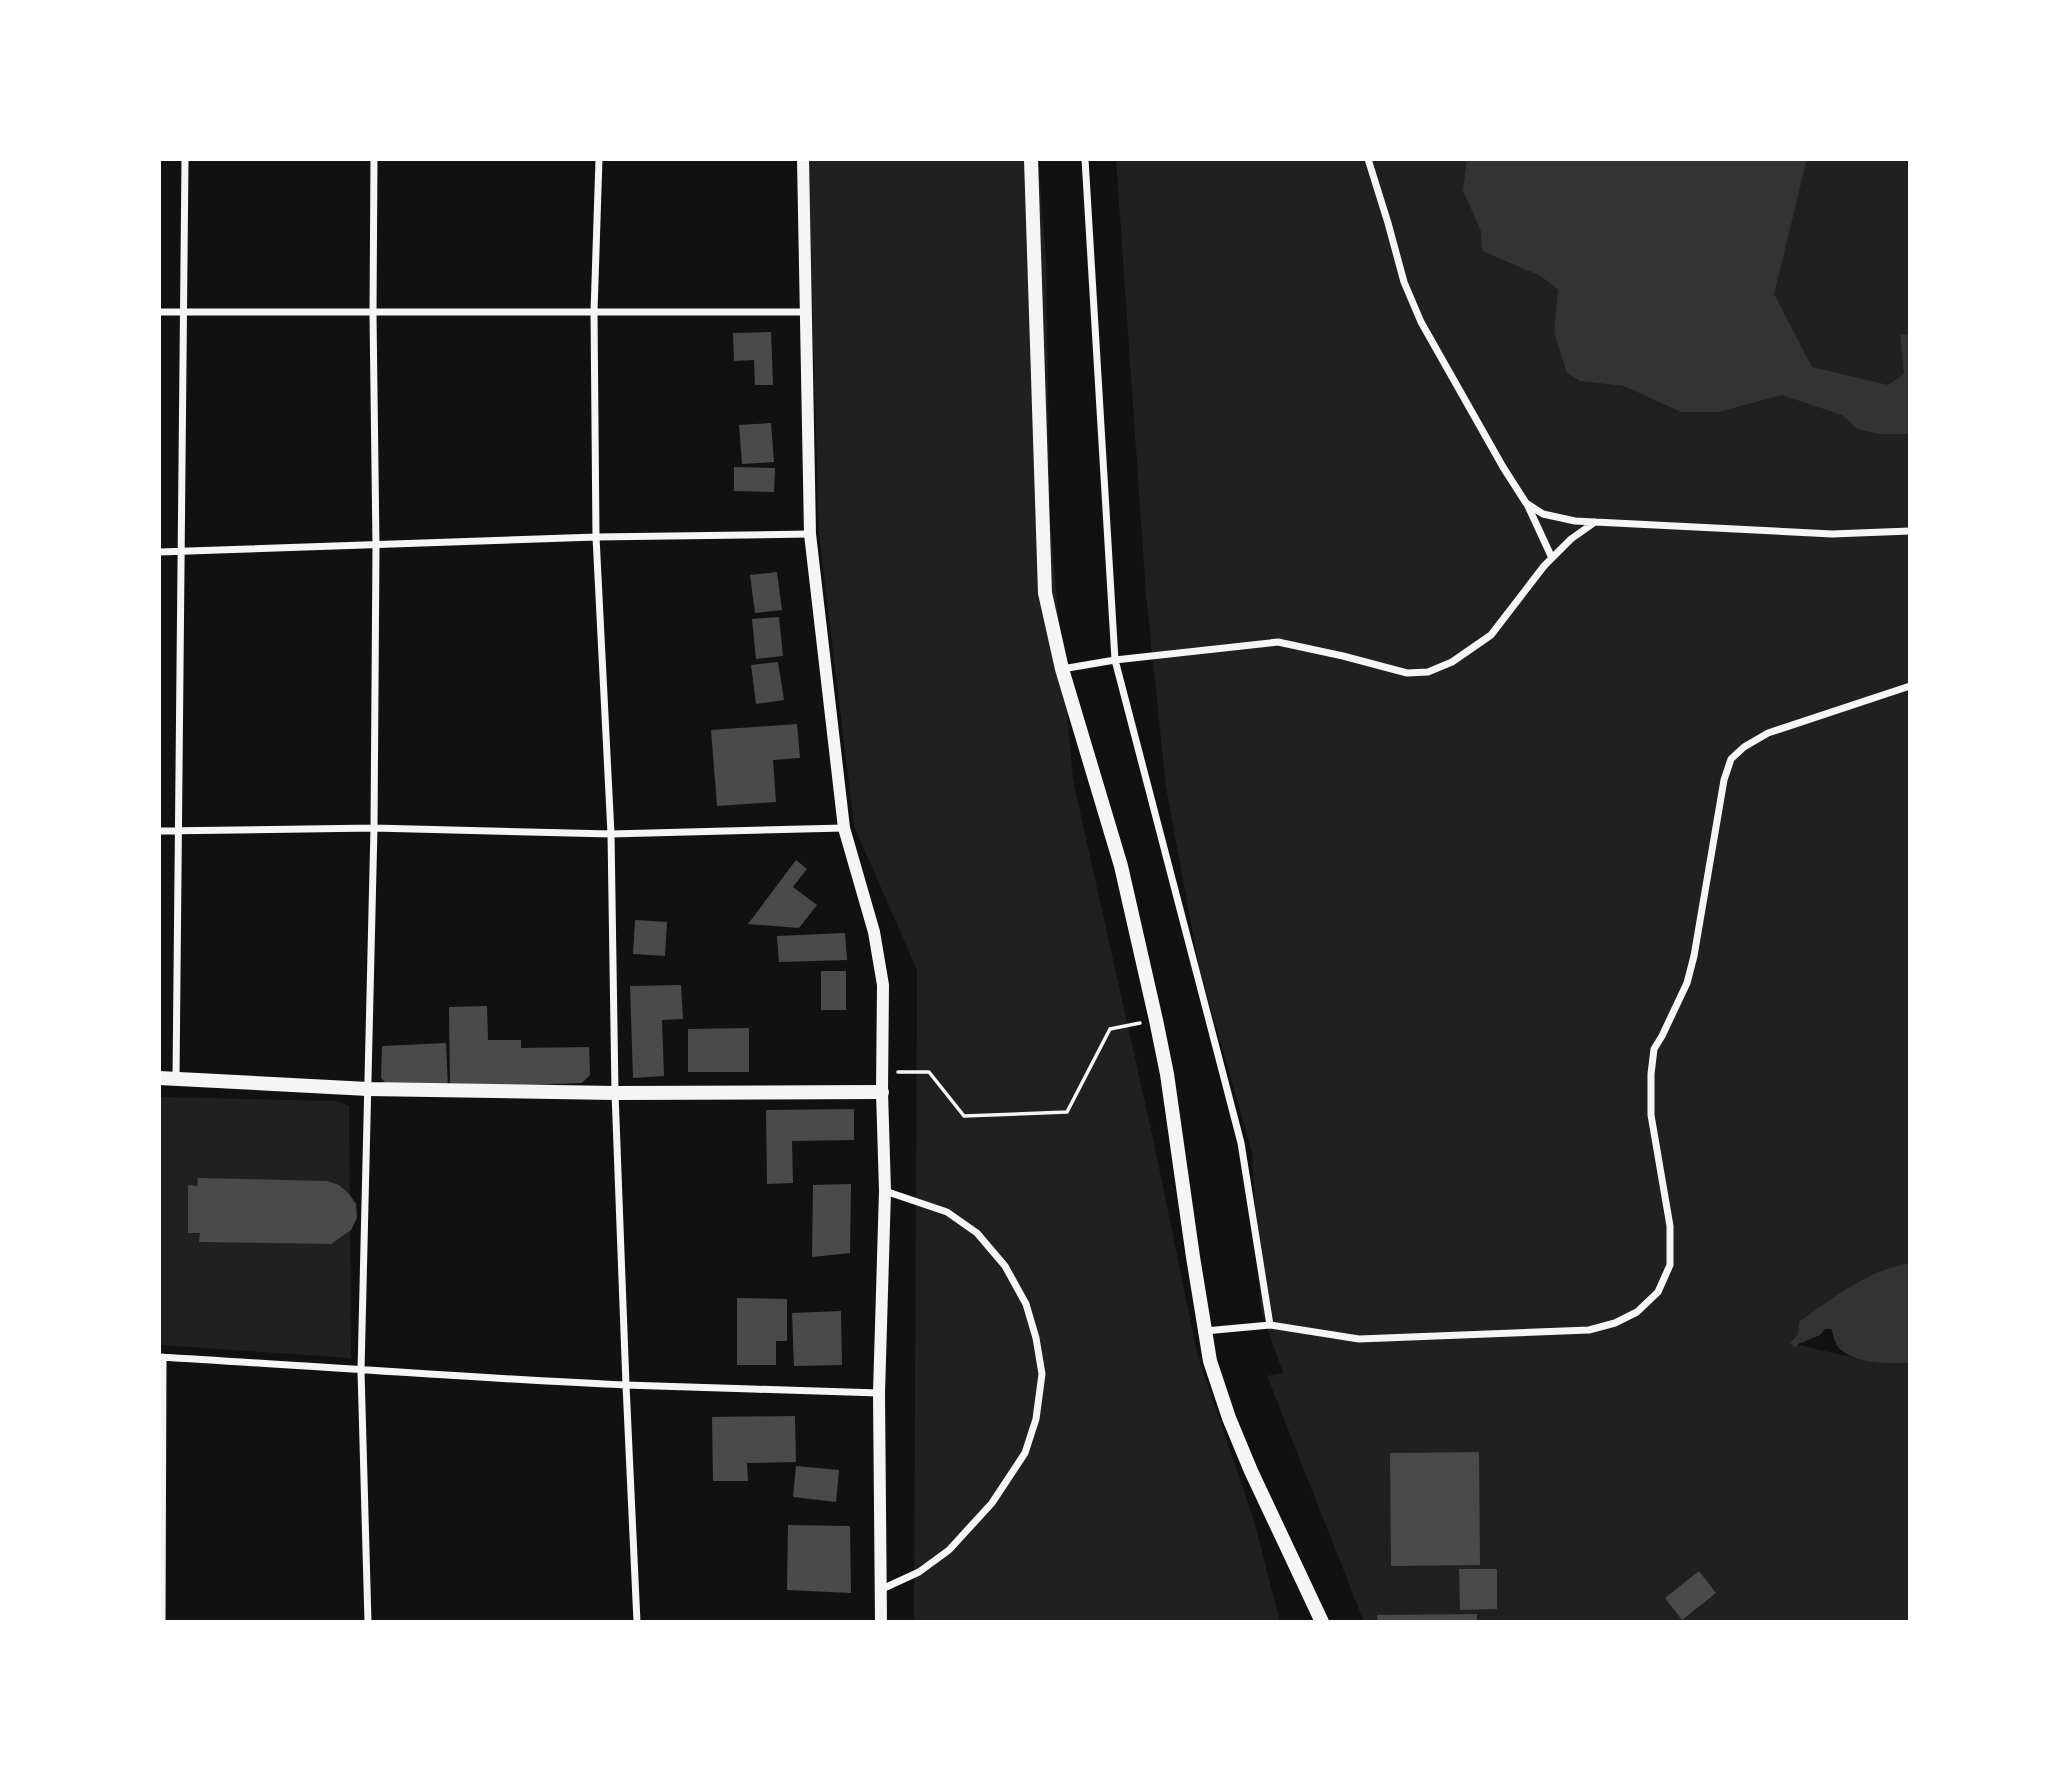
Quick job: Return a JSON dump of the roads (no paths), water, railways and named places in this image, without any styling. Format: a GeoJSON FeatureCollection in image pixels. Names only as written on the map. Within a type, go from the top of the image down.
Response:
{"type":"FeatureCollection","features":[{"type":"Feature","properties":{"kind":"main road"},"geometry":{"type":"LineString","coordinates":[[1031,159],[1045,593],[1062,669],[1121,866],[1156,1020],[1167,1074],[1210,1360],[1229,1418],[1251,1471],[1322,1622]]}},
{"type":"Feature","properties":{"kind":"main road"},"geometry":{"type":"LineString","coordinates":[[159,1078],[368,1089],[615,1093],[882,1092]]}},
{"type":"Feature","properties":{"kind":"street"},"geometry":{"type":"LineString","coordinates":[[176,1078],[185,159]]}},
{"type":"Feature","properties":{"kind":"street"},"geometry":{"type":"LineString","coordinates":[[368,1622],[361,1371],[374,828],[374,159]]}},
{"type":"Feature","properties":{"kind":"street"},"geometry":{"type":"LineString","coordinates":[[599,159],[594,312],[596,537],[611,834],[615,1093],[625,1385],[638,1622]]}},
{"type":"Feature","properties":{"kind":"street"},"geometry":{"type":"LineString","coordinates":[[803,159],[810,534],[844,828],[874,932],[883,985],[885,1191],[879,1393],[881,1622]]}},
{"type":"Feature","properties":{"kind":"street"},"geometry":{"type":"LineString","coordinates":[[1085,159],[1115,660],[1241,1143],[1270,1325]]}},
{"type":"Feature","properties":{"kind":"street"},"geometry":{"type":"LineString","coordinates":[[1368,159],[1404,282],[1421,322],[1526,503],[1552,558]]}},
{"type":"Feature","properties":{"kind":"street"},"geometry":{"type":"LineString","coordinates":[[159,312],[807,312]]}},
{"type":"Feature","properties":{"kind":"street"},"geometry":{"type":"LineString","coordinates":[[1526,503],[1544,514],[1576,521],[1832,534],[1910,531]]}},
{"type":"Feature","properties":{"kind":"street"},"geometry":{"type":"LineString","coordinates":[[1062,669],[1115,660],[1278,642],[1407,673],[1428,672],[1452,662],[1491,635],[1552,558],[1571,538],[1596,522]]}},
{"type":"Feature","properties":{"kind":"street"},"geometry":{"type":"LineString","coordinates":[[159,552],[596,537],[810,534]]}},
{"type":"Feature","properties":{"kind":"street"},"geometry":{"type":"LineString","coordinates":[[1205,1331],[1270,1325],[1359,1339],[1589,1330],[1615,1323],[1637,1311],[1658,1292],[1670,1265],[1670,1226],[1651,1115],[1654,1049],[1687,983],[1724,779],[1731,759],[1744,747],[1769,733],[1910,686]]}},
{"type":"Feature","properties":{"kind":"street"},"geometry":{"type":"LineString","coordinates":[[159,831],[374,828],[611,834],[844,828]]}},
{"type":"Feature","properties":{"kind":"street"},"geometry":{"type":"LineString","coordinates":[[882,1589],[919,1572],[949,1550],[992,1503],[1025,1453],[1036,1419],[1042,1374],[1036,1338],[1026,1304],[1005,1266],[977,1233],[947,1212],[885,1191]]}},
{"type":"Feature","properties":{"kind":"street"},"geometry":{"type":"LineString","coordinates":[[162,1622],[161,1357],[625,1385],[879,1393]]}}]}
